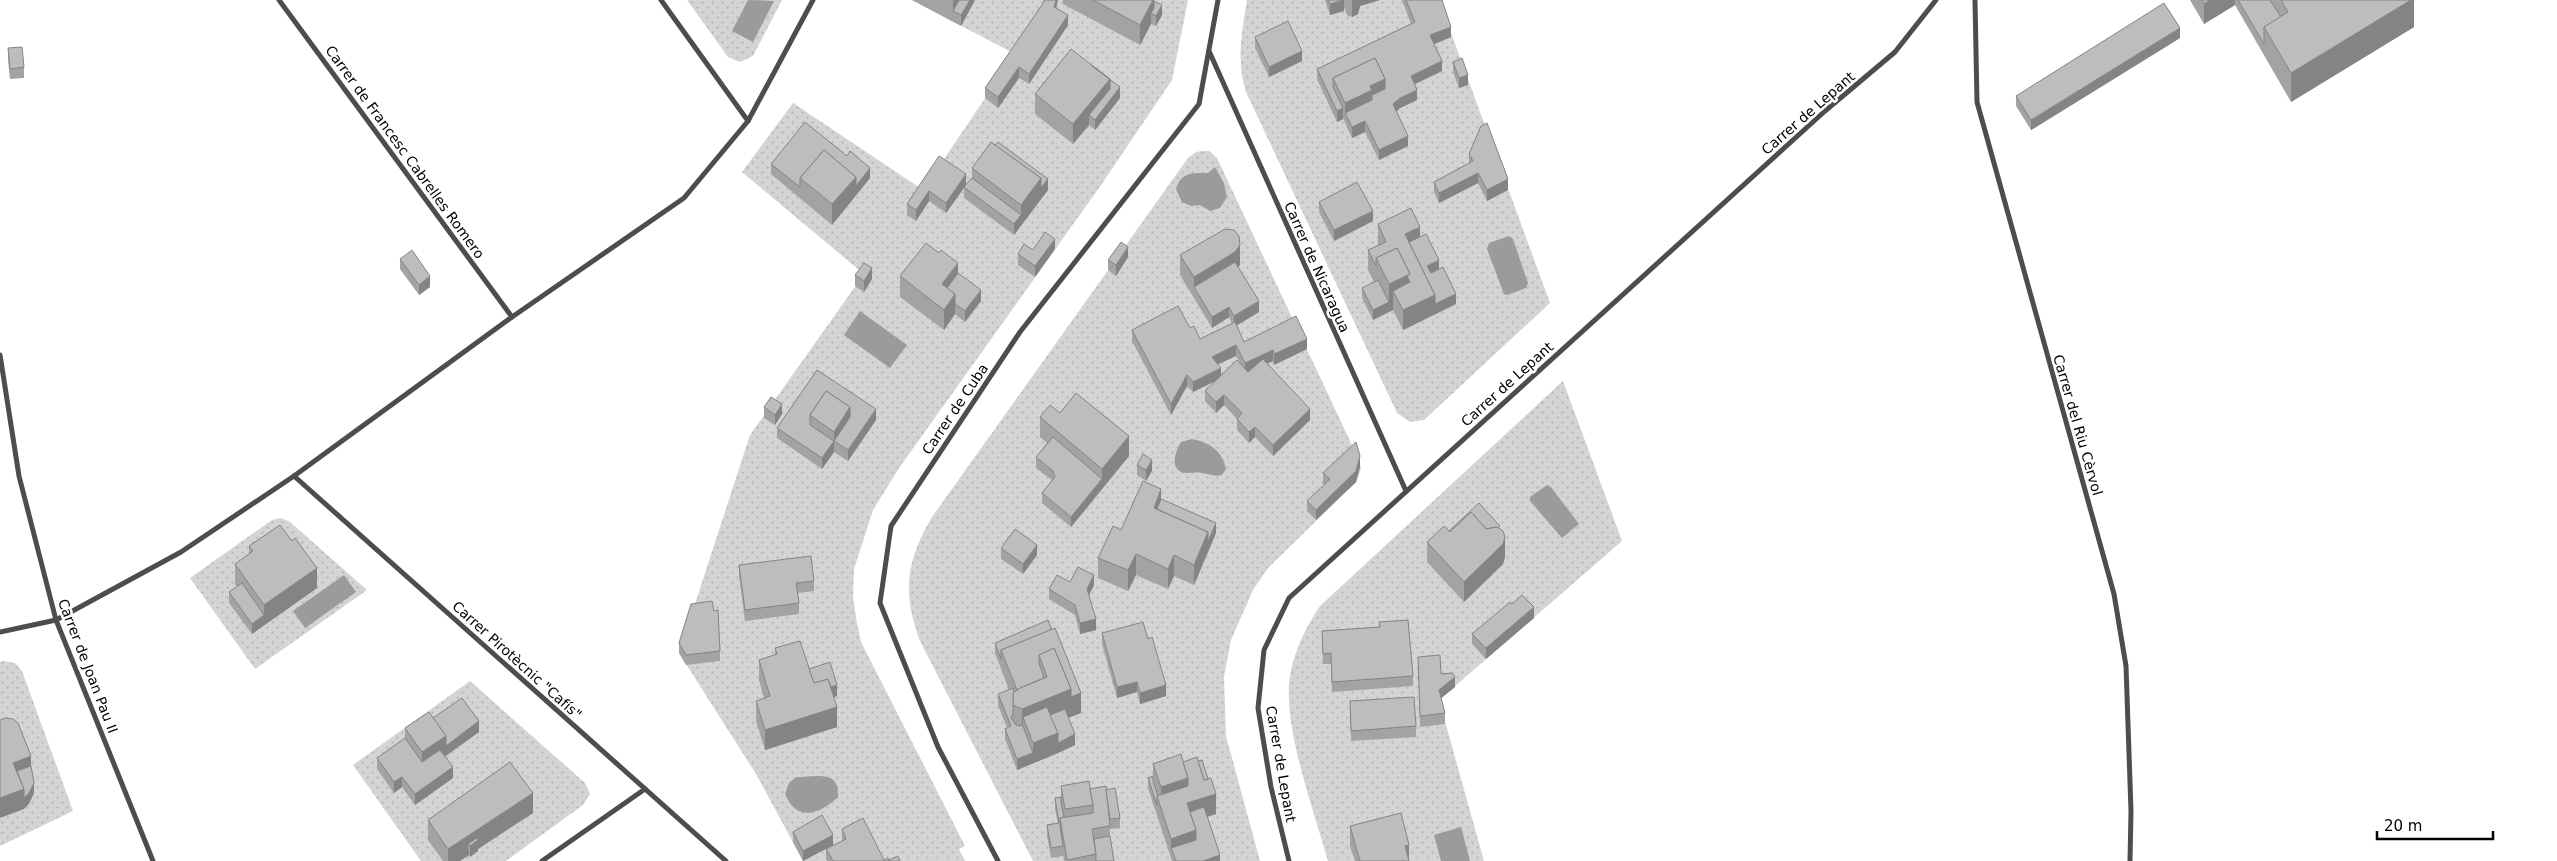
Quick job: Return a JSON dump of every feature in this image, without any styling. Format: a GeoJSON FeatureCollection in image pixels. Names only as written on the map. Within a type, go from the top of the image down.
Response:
{"type":"FeatureCollection","features":[{"type":"Feature","properties":{"kind":"street","name":"Carrer de Francesc Cabrelles Romero"},"geometry":{"type":"LineString","coordinates":[[279,0],[512,317]]}},
{"type":"Feature","properties":{"kind":"street"},"geometry":{"type":"LineString","coordinates":[[661,0],[748,121]]}},
{"type":"Feature","properties":{"kind":"street"},"geometry":{"type":"LineString","coordinates":[[0,632],[56,620],[181,552],[294,476],[512,317],[684,198],[748,121],[814,0]]}},
{"type":"Feature","properties":{"kind":"street","name":"Carrer de Cuba"},"geometry":{"type":"LineString","coordinates":[[998,861],[938,746],[880,603],[891,526],[1020,332],[1199,104],[1218,0]]}},
{"type":"Feature","properties":{"kind":"street","name":"Carrer de Lepant"},"geometry":{"type":"LineString","coordinates":[[1289,861],[1272,787],[1258,708],[1264,650],[1289,598],[1825,111],[1895,52],[1936,0]]}},
{"type":"Feature","properties":{"kind":"street","name":"Carrer del Riu Cèrvol"},"geometry":{"type":"LineString","coordinates":[[1974,0],[1977,102],[2114,594],[2126,666],[2131,811],[2130,861]]}},
{"type":"Feature","properties":{"kind":"street","name":"Carrer de Nicaragua"},"geometry":{"type":"LineString","coordinates":[[1209,51],[1406,492]]}},
{"type":"Feature","properties":{"kind":"street","name":"Carrer de Joan Pau II"},"geometry":{"type":"LineString","coordinates":[[0,355],[19,476],[56,620],[153,861]]}},
{"type":"Feature","properties":{"kind":"street","name":"Carrer Pirotècnic \"Cafís\""},"geometry":{"type":"LineString","coordinates":[[294,476],[726,861]]}},
{"type":"Feature","properties":{"kind":"street"},"geometry":{"type":"LineString","coordinates":[[542,861],[645,789]]}},
{"type":"Feature","properties":{"kind":"shaded area"},"geometry":{"type":"Polygon","coordinates":[[[687,0],[782,0],[753,56],[740,62],[728,57],[687,0]]]}},
{"type":"Feature","properties":{"kind":"shaded area"},"geometry":{"type":"Polygon","coordinates":[[[748,0],[774,1],[753,42],[732,31],[748,0]]]}},
{"type":"Feature","properties":{"kind":"shaded area"},"geometry":{"type":"Polygon","coordinates":[[[912,0],[1188,0],[1172,80],[1099,188],[899,468],[873,510],[854,569],[853,598],[861,642],[965,846],[959,849],[965,861],[803,861],[756,774],[679,653],[750,435],[864,274],[742,172],[793,103],[923,190],[1015,54],[912,0]]]}},
{"type":"Feature","properties":{"kind":"shaded area"},"geometry":{"type":"Polygon","coordinates":[[[1247,0],[1439,0],[1550,303],[1424,420],[1410,422],[1397,413],[1246,92],[1241,69],[1241,57],[1247,0]]]}},
{"type":"Feature","properties":{"kind":"shaded area"},"geometry":{"type":"Polygon","coordinates":[[[1209,151],[1217,158],[1359,460],[1361,469],[1356,482],[1268,568],[1253,590],[1231,640],[1224,677],[1226,736],[1260,861],[1033,861],[920,641],[914,624],[909,592],[912,563],[923,533],[932,517],[1188,158],[1196,152],[1209,151]]]}},
{"type":"Feature","properties":{"kind":"shaded area"},"geometry":{"type":"Polygon","coordinates":[[[1215,167],[1224,183],[1227,197],[1220,208],[1210,211],[1200,205],[1191,206],[1182,202],[1176,189],[1181,179],[1192,174],[1208,173],[1215,167]]]}},
{"type":"Feature","properties":{"kind":"shaded area"},"geometry":{"type":"Polygon","coordinates":[[[1509,236],[1513,239],[1528,283],[1526,288],[1507,295],[1504,294],[1487,249],[1489,243],[1509,236]]]}},
{"type":"Feature","properties":{"kind":"shaded area"},"geometry":{"type":"Polygon","coordinates":[[[860,311],[907,345],[890,368],[844,335],[860,311]]]}},
{"type":"Feature","properties":{"kind":"shaded area"},"geometry":{"type":"Polygon","coordinates":[[[1563,381],[1622,541],[1439,700],[1484,861],[1328,861],[1301,768],[1291,719],[1290,676],[1294,657],[1305,631],[1320,606],[1563,381]]]}},
{"type":"Feature","properties":{"kind":"shaded area"},"geometry":{"type":"Polygon","coordinates":[[[1192,439],[1204,442],[1218,452],[1226,469],[1222,475],[1185,473],[1177,468],[1175,465],[1175,455],[1181,442],[1192,439]]]}},
{"type":"Feature","properties":{"kind":"shaded area"},"geometry":{"type":"Polygon","coordinates":[[[1547,485],[1551,487],[1579,524],[1562,538],[1530,501],[1530,497],[1547,485]]]}},
{"type":"Feature","properties":{"kind":"shaded area"},"geometry":{"type":"Polygon","coordinates":[[[281,518],[290,522],[367,590],[255,669],[190,578],[272,520],[281,518]]]}},
{"type":"Feature","properties":{"kind":"shaded area"},"geometry":{"type":"Polygon","coordinates":[[[344,575],[356,592],[305,628],[293,611],[344,575]]]}},
{"type":"Feature","properties":{"kind":"shaded area"},"geometry":{"type":"Polygon","coordinates":[[[0,662],[15,663],[22,671],[73,811],[0,846],[0,662]]]}},
{"type":"Feature","properties":{"kind":"shaded area"},"geometry":{"type":"Polygon","coordinates":[[[470,681],[585,783],[590,794],[583,805],[506,861],[421,861],[353,765],[470,681]]]}},
{"type":"Feature","properties":{"kind":"shaded area"},"geometry":{"type":"Polygon","coordinates":[[[825,776],[831,778],[838,788],[838,797],[824,808],[809,813],[802,812],[790,803],[785,794],[789,783],[796,777],[825,776]]]}},
{"type":"Feature","properties":{"kind":"shaded area"},"geometry":{"type":"Polygon","coordinates":[[[1461,827],[1470,861],[1441,861],[1434,835],[1461,827]]]}},
{"type":"Feature","properties":{"kind":"building"},"geometry":{"type":"Polygon","coordinates":[[[959,0],[970,0],[961,15],[953,11],[959,0]]]}},
{"type":"Feature","properties":{"kind":"building"},"geometry":{"type":"Polygon","coordinates":[[[1044,0],[1056,0],[1054,7],[1068,15],[1029,74],[1019,67],[998,97],[985,88],[1044,0]]]}},
{"type":"Feature","properties":{"kind":"building"},"geometry":{"type":"Polygon","coordinates":[[[1093,0],[1153,0],[1140,25],[1093,0]]]}},
{"type":"Feature","properties":{"kind":"building"},"geometry":{"type":"Polygon","coordinates":[[[1328,0],[1344,0],[1330,4],[1328,0]]]}},
{"type":"Feature","properties":{"kind":"building"},"geometry":{"type":"Polygon","coordinates":[[[1406,0],[1442,0],[1451,27],[1430,35],[1442,61],[1411,76],[1417,90],[1400,98],[1393,104],[1408,136],[1379,150],[1365,121],[1352,127],[1345,113],[1372,100],[1372,95],[1385,89],[1385,79],[1375,58],[1333,78],[1333,87],[1343,108],[1337,111],[1317,69],[1415,22],[1406,0]]]}},
{"type":"Feature","properties":{"kind":"building"},"geometry":{"type":"Polygon","coordinates":[[[2202,0],[2210,0],[2204,4],[2202,0]]]}},
{"type":"Feature","properties":{"kind":"building"},"geometry":{"type":"Polygon","coordinates":[[[2238,0],[2270,0],[2281,17],[2264,27],[2264,44],[2238,0]]]}},
{"type":"Feature","properties":{"kind":"building"},"geometry":{"type":"Polygon","coordinates":[[[2281,0],[2411,0],[2291,73],[2264,27],[2288,12],[2281,0]]]}},
{"type":"Feature","properties":{"kind":"building"},"geometry":{"type":"Polygon","coordinates":[[[1154,1],[1162,5],[1156,16],[1151,13],[1154,8],[1154,1]]]}},
{"type":"Feature","properties":{"kind":"building"},"geometry":{"type":"Polygon","coordinates":[[[2164,3],[2180,28],[2031,120],[2016,96],[2164,3]]]}},
{"type":"Feature","properties":{"kind":"building"},"geometry":{"type":"Polygon","coordinates":[[[1288,21],[1302,51],[1269,67],[1255,37],[1288,21]]]}},
{"type":"Feature","properties":{"kind":"building"},"geometry":{"type":"Polygon","coordinates":[[[22,47],[24,67],[10,69],[8,48],[22,47]]]}},
{"type":"Feature","properties":{"kind":"building"},"geometry":{"type":"Polygon","coordinates":[[[1071,49],[1110,79],[1073,124],[1035,94],[1071,49]]]}},
{"type":"Feature","properties":{"kind":"building"},"geometry":{"type":"Polygon","coordinates":[[[1375,58],[1385,79],[1370,86],[1372,90],[1345,103],[1333,78],[1375,58]]]}},
{"type":"Feature","properties":{"kind":"building"},"geometry":{"type":"Polygon","coordinates":[[[1462,58],[1468,75],[1459,78],[1453,62],[1462,58]]]}},
{"type":"Feature","properties":{"kind":"building"},"geometry":{"type":"Polygon","coordinates":[[[1110,79],[1120,87],[1095,120],[1089,115],[1110,89],[1110,79]]]}},
{"type":"Feature","properties":{"kind":"building"},"geometry":{"type":"Polygon","coordinates":[[[805,122],[847,156],[850,151],[870,168],[856,186],[856,177],[824,150],[800,178],[800,187],[771,164],[805,122]]]}},
{"type":"Feature","properties":{"kind":"building"},"geometry":{"type":"Polygon","coordinates":[[[1487,123],[1508,179],[1487,190],[1478,173],[1439,193],[1434,182],[1473,161],[1469,154],[1481,126],[1487,123]]]}},
{"type":"Feature","properties":{"kind":"building"},"geometry":{"type":"Polygon","coordinates":[[[991,142],[1041,178],[1021,205],[972,168],[991,142]]]}},
{"type":"Feature","properties":{"kind":"building"},"geometry":{"type":"Polygon","coordinates":[[[998,142],[1048,179],[1041,188],[1041,178],[995,145],[998,142]]]}},
{"type":"Feature","properties":{"kind":"building"},"geometry":{"type":"Polygon","coordinates":[[[824,150],[856,177],[832,204],[800,178],[824,150]]]}},
{"type":"Feature","properties":{"kind":"building"},"geometry":{"type":"Polygon","coordinates":[[[939,156],[966,174],[946,203],[929,191],[916,210],[907,204],[939,156]]]}},
{"type":"Feature","properties":{"kind":"building"},"geometry":{"type":"Polygon","coordinates":[[[972,178],[1021,215],[1014,224],[964,187],[972,178]]]}},
{"type":"Feature","properties":{"kind":"building"},"geometry":{"type":"Polygon","coordinates":[[[1357,182],[1373,211],[1334,230],[1319,202],[1357,182]]]}},
{"type":"Feature","properties":{"kind":"building"},"geometry":{"type":"Polygon","coordinates":[[[1411,208],[1420,227],[1405,234],[1435,295],[1403,310],[1393,291],[1410,282],[1407,276],[1410,274],[1397,248],[1376,258],[1376,266],[1368,250],[1386,242],[1378,224],[1411,208]]]}},
{"type":"Feature","properties":{"kind":"building"},"geometry":{"type":"Polygon","coordinates":[[[1225,229],[1234,230],[1239,236],[1240,245],[1235,252],[1194,277],[1180,255],[1225,229]]]}},
{"type":"Feature","properties":{"kind":"building"},"geometry":{"type":"Polygon","coordinates":[[[1045,232],[1055,239],[1035,266],[1018,254],[1024,244],[1033,250],[1045,232]]]}},
{"type":"Feature","properties":{"kind":"building"},"geometry":{"type":"Polygon","coordinates":[[[1426,234],[1439,260],[1427,266],[1431,273],[1443,267],[1456,294],[1435,304],[1435,295],[1409,242],[1426,234]]]}},
{"type":"Feature","properties":{"kind":"building"},"geometry":{"type":"Polygon","coordinates":[[[1121,242],[1128,247],[1116,265],[1108,260],[1121,242]]]}},
{"type":"Feature","properties":{"kind":"building"},"geometry":{"type":"Polygon","coordinates":[[[926,243],[939,253],[941,250],[958,263],[942,284],[955,294],[944,310],[900,276],[926,243]]]}},
{"type":"Feature","properties":{"kind":"building"},"geometry":{"type":"Polygon","coordinates":[[[1397,248],[1410,274],[1389,284],[1376,258],[1397,248]]]}},
{"type":"Feature","properties":{"kind":"building"},"geometry":{"type":"Polygon","coordinates":[[[412,250],[430,276],[419,285],[400,259],[412,250]]]}},
{"type":"Feature","properties":{"kind":"building"},"geometry":{"type":"Polygon","coordinates":[[[1235,262],[1259,301],[1234,316],[1229,307],[1212,317],[1194,287],[1235,262]]]}},
{"type":"Feature","properties":{"kind":"building"},"geometry":{"type":"Polygon","coordinates":[[[864,263],[872,268],[864,281],[855,275],[864,263]]]}},
{"type":"Feature","properties":{"kind":"building"},"geometry":{"type":"Polygon","coordinates":[[[958,273],[981,290],[965,311],[955,304],[955,294],[947,288],[958,273]]]}},
{"type":"Feature","properties":{"kind":"building"},"geometry":{"type":"Polygon","coordinates":[[[1378,280],[1389,302],[1373,310],[1362,288],[1378,280]]]}},
{"type":"Feature","properties":{"kind":"building"},"geometry":{"type":"Polygon","coordinates":[[[1178,306],[1190,328],[1194,326],[1200,339],[1235,322],[1244,342],[1296,316],[1307,339],[1274,354],[1273,350],[1245,363],[1236,345],[1212,357],[1221,368],[1193,382],[1187,375],[1171,404],[1132,330],[1178,306]]]}},
{"type":"Feature","properties":{"kind":"building"},"geometry":{"type":"Polygon","coordinates":[[[1263,359],[1310,409],[1273,445],[1255,427],[1249,432],[1237,419],[1242,413],[1224,395],[1216,402],[1205,391],[1237,360],[1248,372],[1263,359]]]}},
{"type":"Feature","properties":{"kind":"building"},"geometry":{"type":"Polygon","coordinates":[[[817,370],[876,409],[848,450],[834,441],[822,458],[777,428],[817,370]],[[826,391],[810,415],[810,425],[834,441],[850,417],[850,407],[826,391]]]}},
{"type":"Feature","properties":{"kind":"building"},"geometry":{"type":"Polygon","coordinates":[[[826,391],[850,407],[834,432],[810,415],[826,391]]]}},
{"type":"Feature","properties":{"kind":"building"},"geometry":{"type":"Polygon","coordinates":[[[1076,393],[1129,436],[1102,469],[1040,417],[1050,405],[1060,413],[1076,393]]]}},
{"type":"Feature","properties":{"kind":"building"},"geometry":{"type":"Polygon","coordinates":[[[771,397],[782,404],[775,415],[764,407],[771,397]]]}},
{"type":"Feature","properties":{"kind":"building"},"geometry":{"type":"Polygon","coordinates":[[[1053,437],[1102,479],[1071,517],[1042,493],[1055,477],[1053,471],[1036,457],[1053,437]]]}},
{"type":"Feature","properties":{"kind":"building"},"geometry":{"type":"Polygon","coordinates":[[[1356,442],[1360,456],[1356,471],[1316,510],[1307,501],[1330,479],[1323,473],[1356,442]]]}},
{"type":"Feature","properties":{"kind":"building"},"geometry":{"type":"Polygon","coordinates":[[[1143,454],[1152,460],[1146,470],[1137,465],[1143,454]]]}},
{"type":"Feature","properties":{"kind":"building"},"geometry":{"type":"Polygon","coordinates":[[[1143,481],[1161,489],[1154,508],[1208,532],[1194,565],[1174,555],[1168,569],[1136,554],[1128,570],[1098,558],[1113,526],[1121,530],[1143,481]]]}},
{"type":"Feature","properties":{"kind":"building"},"geometry":{"type":"Polygon","coordinates":[[[1161,499],[1216,523],[1208,542],[1208,532],[1157,509],[1161,499]]]}},
{"type":"Feature","properties":{"kind":"building"},"geometry":{"type":"Polygon","coordinates":[[[1479,503],[1500,526],[1498,528],[1486,529],[1471,512],[1449,531],[1479,503]]]}},
{"type":"Feature","properties":{"kind":"building"},"geometry":{"type":"Polygon","coordinates":[[[1471,512],[1486,529],[1497,527],[1503,531],[1505,537],[1503,544],[1464,582],[1427,542],[1444,526],[1450,532],[1471,512]]]}},
{"type":"Feature","properties":{"kind":"building"},"geometry":{"type":"Polygon","coordinates":[[[280,525],[292,541],[295,538],[317,568],[264,605],[235,564],[253,551],[249,546],[280,525]]]}},
{"type":"Feature","properties":{"kind":"building"},"geometry":{"type":"Polygon","coordinates":[[[1015,529],[1037,545],[1023,564],[1001,548],[1015,529]]]}},
{"type":"Feature","properties":{"kind":"building"},"geometry":{"type":"Polygon","coordinates":[[[811,556],[814,581],[796,583],[799,603],[745,610],[739,565],[811,556]]]}},
{"type":"Feature","properties":{"kind":"building"},"geometry":{"type":"Polygon","coordinates":[[[1078,567],[1094,575],[1087,589],[1096,619],[1080,623],[1075,605],[1049,589],[1057,575],[1070,582],[1078,567]]]}},
{"type":"Feature","properties":{"kind":"building"},"geometry":{"type":"Polygon","coordinates":[[[242,583],[264,615],[252,624],[229,592],[242,583]]]}},
{"type":"Feature","properties":{"kind":"building"},"geometry":{"type":"Polygon","coordinates":[[[1522,595],[1534,607],[1486,648],[1472,634],[1510,602],[1512,604],[1522,595]]]}},
{"type":"Feature","properties":{"kind":"building"},"geometry":{"type":"Polygon","coordinates":[[[712,601],[714,611],[718,610],[720,651],[686,655],[679,643],[691,604],[712,601]]]}},
{"type":"Feature","properties":{"kind":"building"},"geometry":{"type":"Polygon","coordinates":[[[1048,620],[1052,630],[1001,650],[1001,659],[995,643],[1048,620]]]}},
{"type":"Feature","properties":{"kind":"building"},"geometry":{"type":"Polygon","coordinates":[[[1408,620],[1413,676],[1332,682],[1331,653],[1323,654],[1322,631],[1380,627],[1379,622],[1408,620]]]}},
{"type":"Feature","properties":{"kind":"building"},"geometry":{"type":"Polygon","coordinates":[[[1143,622],[1148,639],[1152,637],[1166,685],[1140,693],[1137,682],[1117,687],[1102,633],[1143,622]]]}},
{"type":"Feature","properties":{"kind":"building"},"geometry":{"type":"Polygon","coordinates":[[[1055,628],[1081,693],[1071,697],[1071,689],[1054,648],[1039,655],[1039,663],[1044,678],[1017,690],[1001,650],[1055,628]]]}},
{"type":"Feature","properties":{"kind":"building"},"geometry":{"type":"Polygon","coordinates":[[[800,641],[814,683],[828,679],[837,707],[765,730],[756,701],[770,696],[759,660],[777,654],[775,648],[800,641]]]}},
{"type":"Feature","properties":{"kind":"building"},"geometry":{"type":"Polygon","coordinates":[[[1054,648],[1071,689],[1022,709],[1013,705],[1013,693],[1020,688],[1047,677],[1039,655],[1054,648]]]}},
{"type":"Feature","properties":{"kind":"building"},"geometry":{"type":"Polygon","coordinates":[[[1440,655],[1441,674],[1452,673],[1455,677],[1439,690],[1445,713],[1420,716],[1418,657],[1440,655]]]}},
{"type":"Feature","properties":{"kind":"building"},"geometry":{"type":"Polygon","coordinates":[[[830,662],[837,685],[831,687],[828,679],[814,683],[809,669],[830,662]]]}},
{"type":"Feature","properties":{"kind":"building"},"geometry":{"type":"Polygon","coordinates":[[[1013,688],[1013,713],[1011,718],[1016,725],[1023,726],[1033,753],[1017,759],[1005,729],[1011,726],[998,694],[1013,688]]]}},
{"type":"Feature","properties":{"kind":"building"},"geometry":{"type":"Polygon","coordinates":[[[1414,697],[1416,726],[1351,731],[1350,701],[1414,697]]]}},
{"type":"Feature","properties":{"kind":"building"},"geometry":{"type":"Polygon","coordinates":[[[462,698],[479,721],[446,746],[446,736],[433,718],[462,698]]]}},
{"type":"Feature","properties":{"kind":"building"},"geometry":{"type":"Polygon","coordinates":[[[1047,707],[1058,733],[1033,743],[1023,717],[1047,707]]]}},
{"type":"Feature","properties":{"kind":"building"},"geometry":{"type":"Polygon","coordinates":[[[1065,709],[1075,734],[1058,743],[1058,733],[1050,715],[1065,709]]]}},
{"type":"Feature","properties":{"kind":"building"},"geometry":{"type":"Polygon","coordinates":[[[429,712],[446,736],[422,752],[405,728],[429,712]]]}},
{"type":"Feature","properties":{"kind":"building"},"geometry":{"type":"Polygon","coordinates":[[[5,718],[13,719],[18,723],[31,756],[13,763],[24,789],[0,798],[0,720],[5,718]]]}},
{"type":"Feature","properties":{"kind":"building"},"geometry":{"type":"Polygon","coordinates":[[[405,738],[422,762],[440,750],[453,767],[415,794],[402,777],[394,782],[377,758],[405,738]]]}},
{"type":"Feature","properties":{"kind":"building"},"geometry":{"type":"Polygon","coordinates":[[[1181,754],[1188,778],[1161,787],[1153,764],[1181,754]]]}},
{"type":"Feature","properties":{"kind":"building"},"geometry":{"type":"Polygon","coordinates":[[[1197,757],[1204,780],[1211,778],[1216,794],[1187,803],[1196,830],[1171,839],[1157,796],[1188,786],[1188,778],[1183,762],[1197,757]]]}},
{"type":"Feature","properties":{"kind":"building"},"geometry":{"type":"Polygon","coordinates":[[[1202,760],[1208,779],[1204,780],[1198,761],[1202,760]]]}},
{"type":"Feature","properties":{"kind":"building"},"geometry":{"type":"Polygon","coordinates":[[[510,762],[533,793],[448,849],[428,820],[510,762]]]}},
{"type":"Feature","properties":{"kind":"building"},"geometry":{"type":"Polygon","coordinates":[[[31,766],[34,783],[24,798],[24,789],[17,771],[31,766]]]}},
{"type":"Feature","properties":{"kind":"building"},"geometry":{"type":"Polygon","coordinates":[[[1153,776],[1158,796],[1157,805],[1148,778],[1153,776]]]}},
{"type":"Feature","properties":{"kind":"building"},"geometry":{"type":"Polygon","coordinates":[[[1089,781],[1093,805],[1065,809],[1061,786],[1089,781]]]}},
{"type":"Feature","properties":{"kind":"building"},"geometry":{"type":"Polygon","coordinates":[[[1106,786],[1110,826],[1092,829],[1096,854],[1067,860],[1060,818],[1093,813],[1090,789],[1106,786]]]}},
{"type":"Feature","properties":{"kind":"building"},"geometry":{"type":"Polygon","coordinates":[[[1115,788],[1120,818],[1110,819],[1106,790],[1115,788]]]}},
{"type":"Feature","properties":{"kind":"building"},"geometry":{"type":"Polygon","coordinates":[[[1061,797],[1064,817],[1060,818],[1060,827],[1063,846],[1051,848],[1047,825],[1059,823],[1055,798],[1061,797]]]}},
{"type":"Feature","properties":{"kind":"building"},"geometry":{"type":"Polygon","coordinates":[[[1204,807],[1220,855],[1203,861],[1176,861],[1171,848],[1196,840],[1196,830],[1190,812],[1204,807]]]}},
{"type":"Feature","properties":{"kind":"building"},"geometry":{"type":"Polygon","coordinates":[[[1401,813],[1409,845],[1405,846],[1409,861],[1360,861],[1350,826],[1401,813]]]}},
{"type":"Feature","properties":{"kind":"building"},"geometry":{"type":"Polygon","coordinates":[[[822,815],[833,835],[803,851],[793,832],[822,815]]]}},
{"type":"Feature","properties":{"kind":"building"},"geometry":{"type":"Polygon","coordinates":[[[863,818],[884,860],[833,861],[826,849],[846,839],[842,829],[863,818]]]}},
{"type":"Feature","properties":{"kind":"building"},"geometry":{"type":"Polygon","coordinates":[[[1110,836],[1114,861],[1096,861],[1094,839],[1110,836]]]}},
{"type":"Feature","properties":{"kind":"building"},"geometry":{"type":"Polygon","coordinates":[[[477,838],[478,840],[470,846],[468,844],[477,838]]]}},
{"type":"Feature","properties":{"kind":"building"},"geometry":{"type":"Polygon","coordinates":[[[898,856],[900,861],[889,861],[889,860],[898,856]]]}}]}
